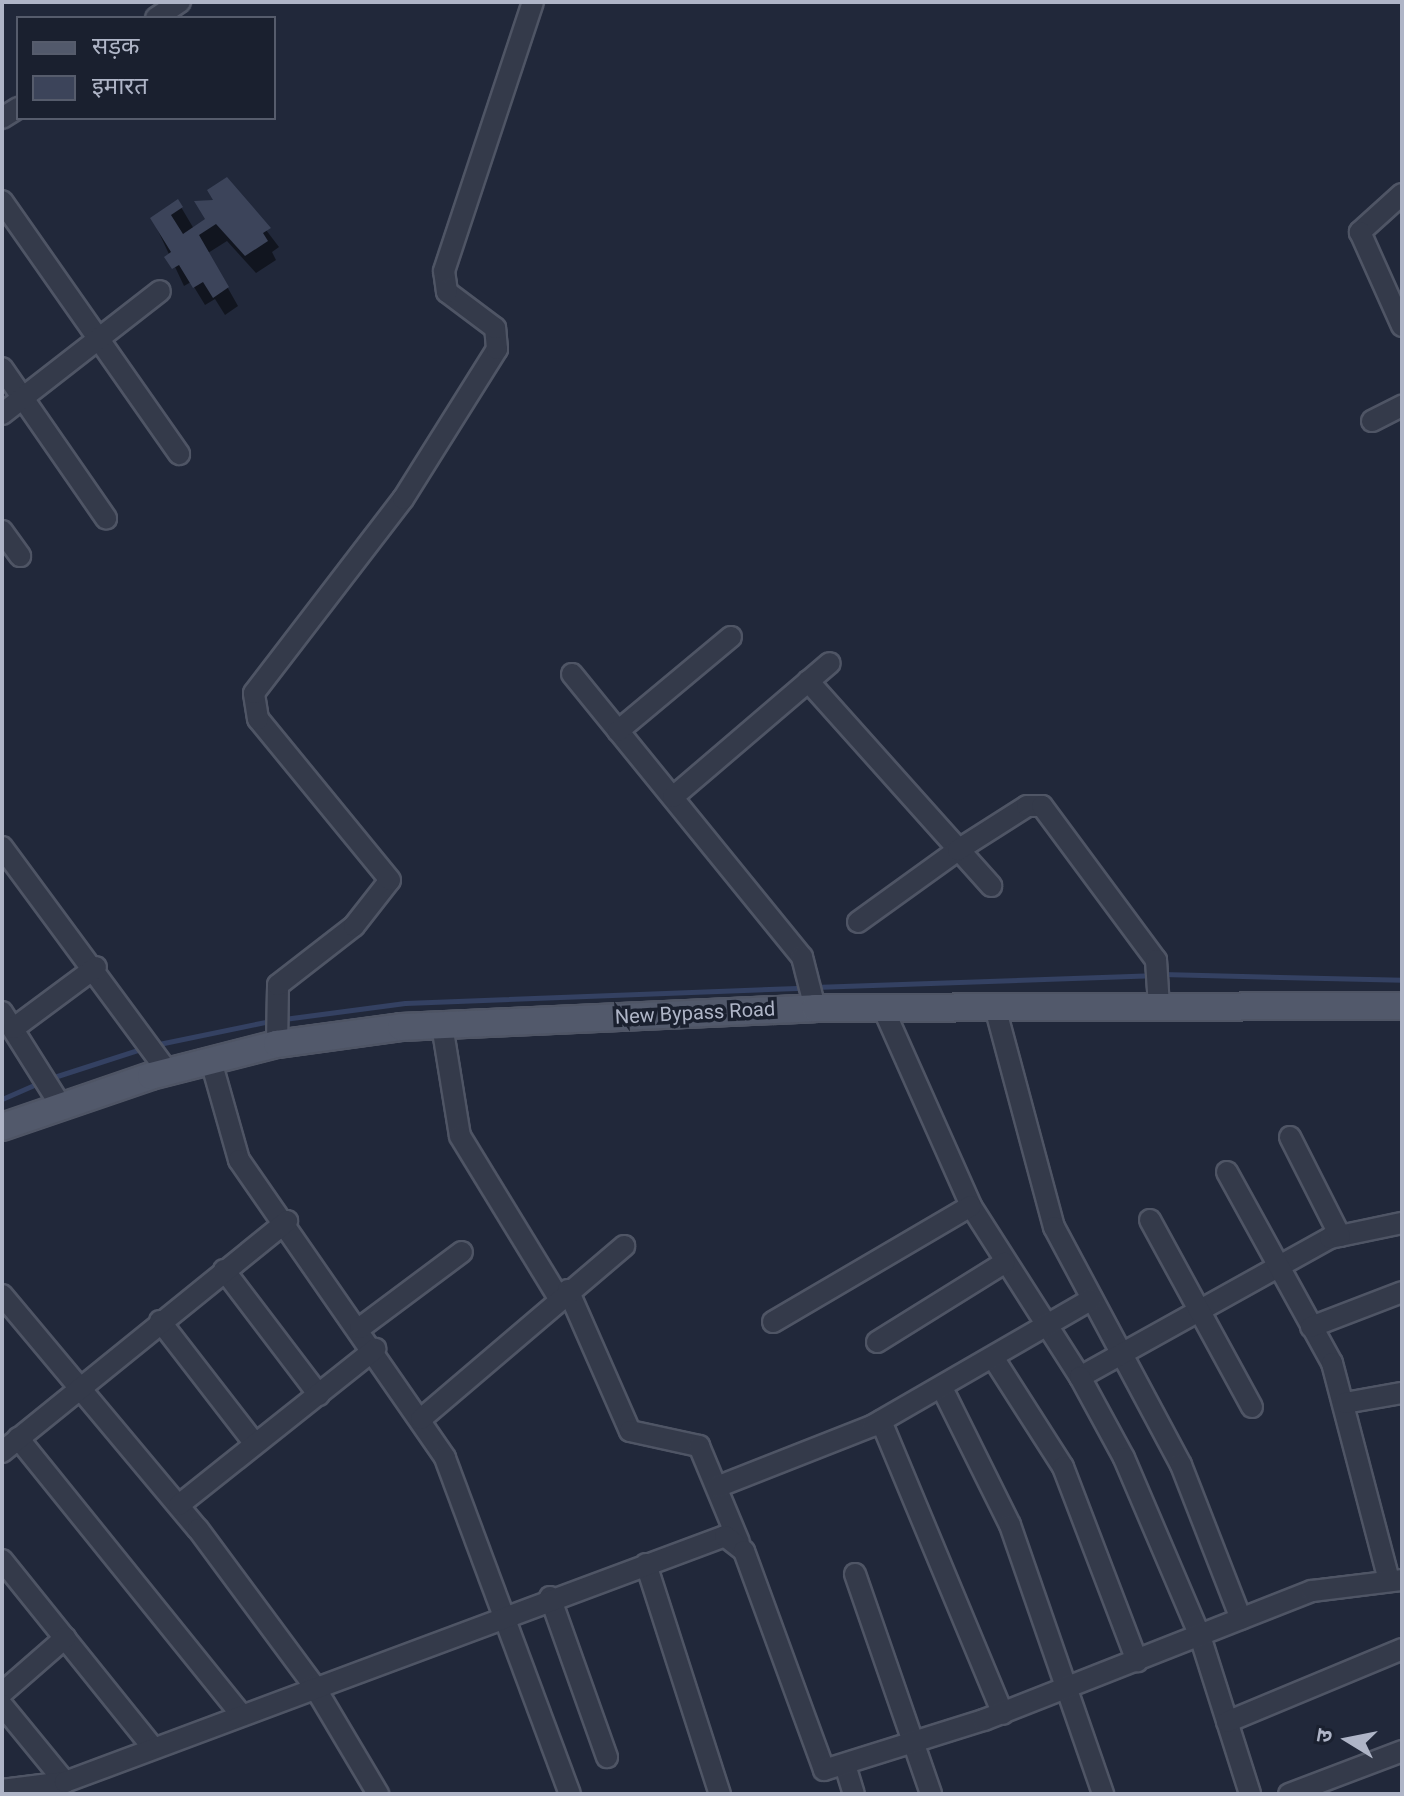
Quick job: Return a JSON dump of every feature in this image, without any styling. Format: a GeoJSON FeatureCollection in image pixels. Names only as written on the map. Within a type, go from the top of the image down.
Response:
{"type":"FeatureCollection","features":[{"type":"Feature","properties":{"kind":"main road","name":"New Bypass Road"},"geometry":{"type":"LineString","coordinates":[[2,1127],[53,1092],[157,1054],[211,1061],[277,1044],[442,1025],[814,993],[883,1008],[1402,1006]]}},
{"type":"Feature","properties":{"kind":"street"},"geometry":{"type":"LineString","coordinates":[[159,16],[180,2]]}},
{"type":"Feature","properties":{"kind":"street"},"geometry":{"type":"LineString","coordinates":[[277,1044],[278,985],[354,926],[390,880],[258,719],[254,693],[403,499],[497,349],[495,328],[447,292],[444,271],[533,2]]}},
{"type":"Feature","properties":{"kind":"street"},"geometry":{"type":"LineString","coordinates":[[1402,194],[1360,232],[1402,326]]}},
{"type":"Feature","properties":{"kind":"street"},"geometry":{"type":"LineString","coordinates":[[2,201],[95,343],[179,454]]}},
{"type":"Feature","properties":{"kind":"street"},"geometry":{"type":"LineString","coordinates":[[2,414],[160,291]]}},
{"type":"Feature","properties":{"kind":"street"},"geometry":{"type":"LineString","coordinates":[[2,368],[106,518]]}},
{"type":"Feature","properties":{"kind":"street"},"geometry":{"type":"LineString","coordinates":[[1372,421],[1402,406]]}},
{"type":"Feature","properties":{"kind":"street"},"geometry":{"type":"LineString","coordinates":[[2,531],[20,556]]}},
{"type":"Feature","properties":{"kind":"street"},"geometry":{"type":"LineString","coordinates":[[618,731],[731,637]]}},
{"type":"Feature","properties":{"kind":"street"},"geometry":{"type":"LineString","coordinates":[[673,797],[830,663]]}},
{"type":"Feature","properties":{"kind":"street"},"geometry":{"type":"LineString","coordinates":[[572,674],[673,797],[814,993]]}},
{"type":"Feature","properties":{"kind":"street"},"geometry":{"type":"LineString","coordinates":[[808,681],[991,886]]}},
{"type":"Feature","properties":{"kind":"street"},"geometry":{"type":"LineString","coordinates":[[858,922],[958,850],[1027,806],[1042,806],[1158,971],[1159,1007]]}},
{"type":"Feature","properties":{"kind":"street"},"geometry":{"type":"LineString","coordinates":[[2,847],[96,967],[157,1054]]}},
{"type":"Feature","properties":{"kind":"street"},"geometry":{"type":"LineString","coordinates":[[53,1092],[8,1020],[96,967]]}},
{"type":"Feature","properties":{"kind":"street"},"geometry":{"type":"LineString","coordinates":[[995,1007],[1045,1200],[1092,1299],[1124,1352],[1181,1465],[1241,1619]]}},
{"type":"Feature","properties":{"kind":"street"},"geometry":{"type":"LineString","coordinates":[[883,1008],[971,1206],[1045,1331],[1080,1377],[1124,1458],[1200,1636],[1250,1794]]}},
{"type":"Feature","properties":{"kind":"street"},"geometry":{"type":"LineString","coordinates":[[442,1025],[460,1136],[563,1294],[630,1431],[693,1441],[717,1487],[739,1542],[815,1760],[824,1770],[1003,1714],[1312,1591],[1395,1580],[1345,1403],[1280,1264],[1227,1172]]}},
{"type":"Feature","properties":{"kind":"street"},"geometry":{"type":"LineString","coordinates":[[211,1061],[239,1160],[287,1221],[375,1349],[453,1475],[507,1612],[570,1794]]}},
{"type":"Feature","properties":{"kind":"street"},"geometry":{"type":"LineString","coordinates":[[1290,1137],[1340,1236]]}},
{"type":"Feature","properties":{"kind":"street"},"geometry":{"type":"LineString","coordinates":[[773,1322],[971,1206]]}},
{"type":"Feature","properties":{"kind":"street"},"geometry":{"type":"LineString","coordinates":[[1150,1220],[1252,1407]]}},
{"type":"Feature","properties":{"kind":"street"},"geometry":{"type":"LineString","coordinates":[[2,1452],[83,1383],[287,1221]]}},
{"type":"Feature","properties":{"kind":"street"},"geometry":{"type":"LineString","coordinates":[[1080,1377],[1199,1307],[1280,1264],[1340,1236],[1402,1223]]}},
{"type":"Feature","properties":{"kind":"street"},"geometry":{"type":"LineString","coordinates":[[421,1419],[563,1294],[624,1246]]}},
{"type":"Feature","properties":{"kind":"street"},"geometry":{"type":"LineString","coordinates":[[360,1328],[462,1252]]}},
{"type":"Feature","properties":{"kind":"street"},"geometry":{"type":"LineString","coordinates":[[877,1342],[1004,1263]]}},
{"type":"Feature","properties":{"kind":"street"},"geometry":{"type":"LineString","coordinates":[[224,1270],[319,1395]]}},
{"type":"Feature","properties":{"kind":"street"},"geometry":{"type":"LineString","coordinates":[[1311,1327],[1402,1292]]}},
{"type":"Feature","properties":{"kind":"street"},"geometry":{"type":"LineString","coordinates":[[2,1295],[83,1383],[179,1505],[314,1686],[378,1794]]}},
{"type":"Feature","properties":{"kind":"street"},"geometry":{"type":"LineString","coordinates":[[717,1487],[881,1421],[1045,1331],[1092,1299]]}},
{"type":"Feature","properties":{"kind":"street"},"geometry":{"type":"LineString","coordinates":[[160,1321],[255,1444]]}},
{"type":"Feature","properties":{"kind":"street"},"geometry":{"type":"LineString","coordinates":[[179,1505],[375,1349]]}},
{"type":"Feature","properties":{"kind":"street"},"geometry":{"type":"LineString","coordinates":[[994,1359],[1063,1467],[1137,1661]]}},
{"type":"Feature","properties":{"kind":"street"},"geometry":{"type":"LineString","coordinates":[[942,1388],[1010,1525],[1103,1794]]}},
{"type":"Feature","properties":{"kind":"street"},"geometry":{"type":"LineString","coordinates":[[1345,1403],[1402,1393]]}},
{"type":"Feature","properties":{"kind":"street"},"geometry":{"type":"LineString","coordinates":[[881,1421],[1003,1714]]}},
{"type":"Feature","properties":{"kind":"street"},"geometry":{"type":"LineString","coordinates":[[18,1438],[241,1714]]}},
{"type":"Feature","properties":{"kind":"street"},"geometry":{"type":"LineString","coordinates":[[2,1790],[65,1782],[507,1612],[725,1536],[739,1542]]}},
{"type":"Feature","properties":{"kind":"street"},"geometry":{"type":"LineString","coordinates":[[2,1560],[153,1748]]}},
{"type":"Feature","properties":{"kind":"street"},"geometry":{"type":"LineString","coordinates":[[646,1564],[720,1794]]}},
{"type":"Feature","properties":{"kind":"street"},"geometry":{"type":"LineString","coordinates":[[855,1574],[931,1794]]}},
{"type":"Feature","properties":{"kind":"street"},"geometry":{"type":"LineString","coordinates":[[550,1597],[607,1757]]}},
{"type":"Feature","properties":{"kind":"street"},"geometry":{"type":"LineString","coordinates":[[2,1693],[65,1638]]}},
{"type":"Feature","properties":{"kind":"street"},"geometry":{"type":"LineString","coordinates":[[1227,1722],[1402,1649]]}},
{"type":"Feature","properties":{"kind":"street"},"geometry":{"type":"LineString","coordinates":[[2,1705],[65,1782]]}},
{"type":"Feature","properties":{"kind":"street"},"geometry":{"type":"LineString","coordinates":[[1289,1794],[1402,1751]]}},
{"type":"Feature","properties":{"kind":"street"},"geometry":{"type":"LineString","coordinates":[[845,1765],[854,1794]]}},
{"type":"Feature","properties":{"kind":"building"},"geometry":{"type":"Polygon","coordinates":[[[227,177],[271,228],[263,233],[268,241],[245,256],[216,224],[199,235],[229,287],[213,298],[203,282],[193,288],[179,265],[172,269],[164,257],[171,252],[150,218],[178,199],[183,207],[171,215],[183,234],[205,219],[194,201],[213,200],[207,190],[227,177]]]}},
{"type":"Feature","properties":{"kind":"waterway"},"geometry":{"type":"LineString","coordinates":[[1162,974],[1402,980]]}},
{"type":"Feature","properties":{"kind":"waterway"},"geometry":{"type":"LineString","coordinates":[[814,987],[1152,975]]}},
{"type":"Feature","properties":{"kind":"waterway"},"geometry":{"type":"LineString","coordinates":[[284,1019],[405,1003],[804,988]]}},
{"type":"Feature","properties":{"kind":"waterway"},"geometry":{"type":"LineString","coordinates":[[154,1045],[265,1022]]}},
{"type":"Feature","properties":{"kind":"waterway"},"geometry":{"type":"LineString","coordinates":[[51,1078],[144,1048]]}},
{"type":"Feature","properties":{"kind":"waterway"},"geometry":{"type":"LineString","coordinates":[[2,1099],[41,1082]]}}]}
